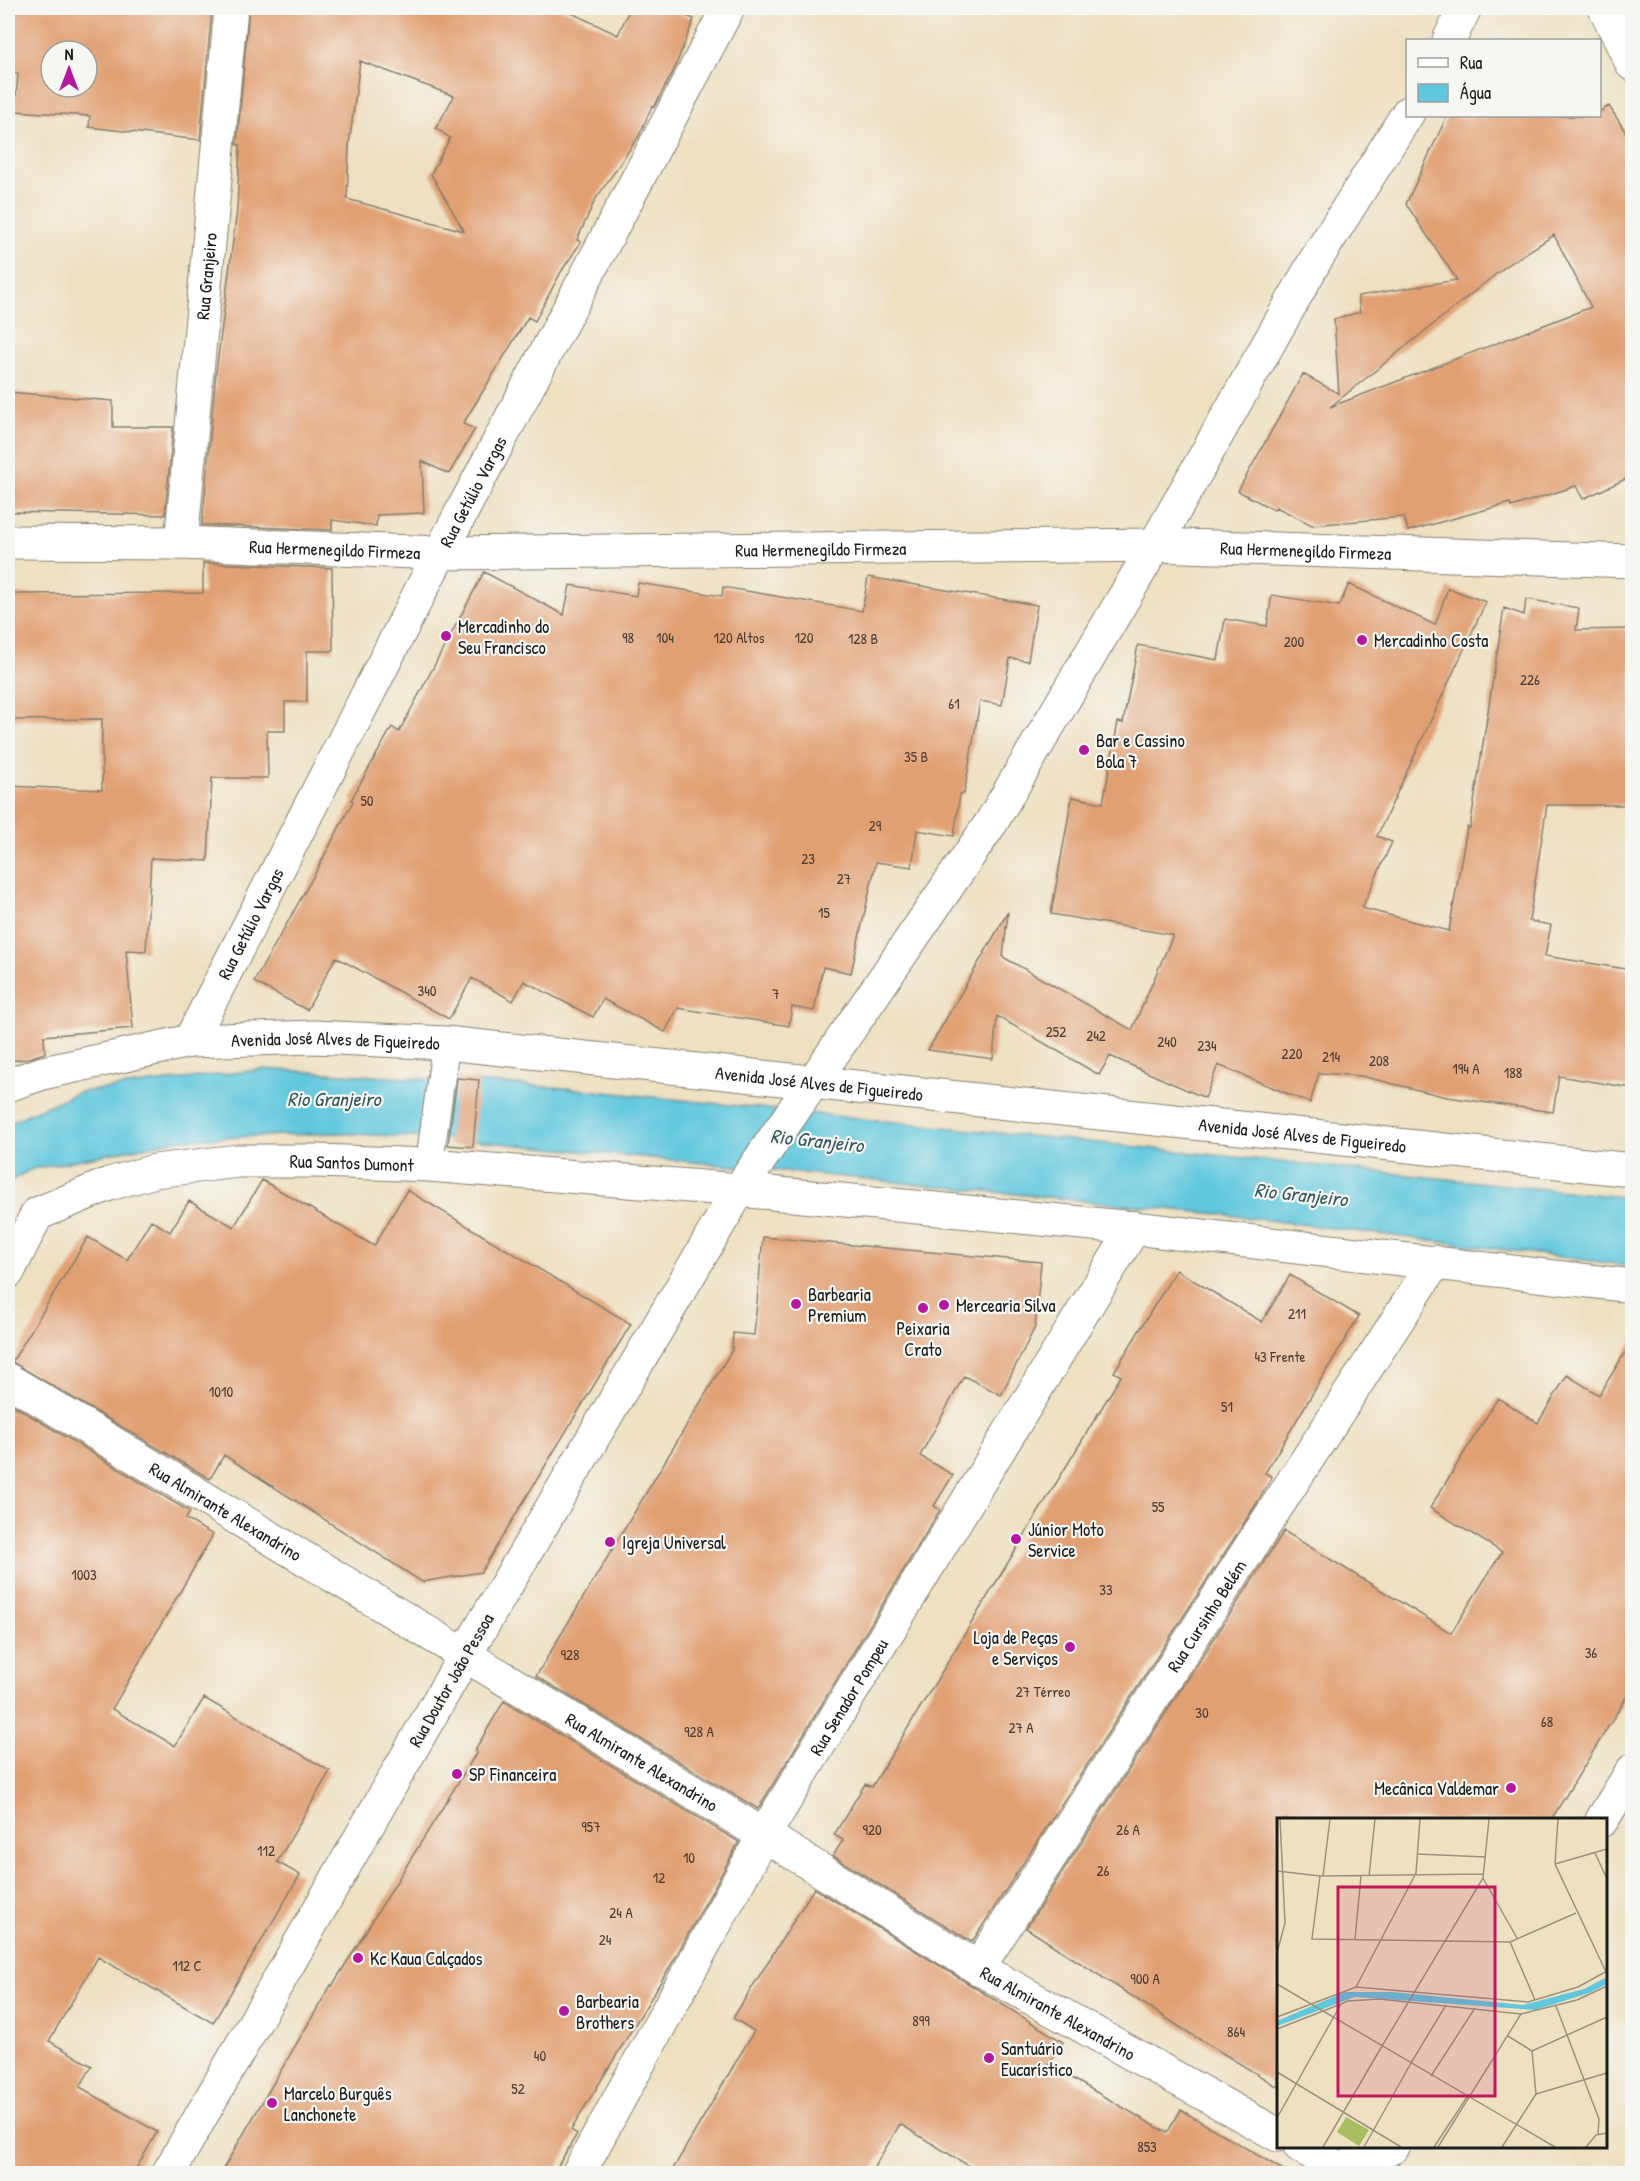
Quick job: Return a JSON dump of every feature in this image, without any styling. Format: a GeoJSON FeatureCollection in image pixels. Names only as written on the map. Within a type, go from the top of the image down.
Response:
{"type":"FeatureCollection","features":[{"type":"Feature","properties":{"kind":"street","name":"Rua Granjeiro"},"geometry":{"type":"LineString","coordinates":[[181,543],[231,8]]}},
{"type":"Feature","properties":{"kind":"street","name":"Rua Getúlio Vargas"},"geometry":{"type":"LineString","coordinates":[[190,1041],[440,553],[728,8]]}},
{"type":"Feature","properties":{"kind":"street"},"geometry":{"type":"LineString","coordinates":[[1450,39],[1465,8]]}},
{"type":"Feature","properties":{"kind":"street"},"geometry":{"type":"LineString","coordinates":[[1605,8],[1632,64]]}},
{"type":"Feature","properties":{"kind":"street","name":"Rua Doutor João Pessoa"},"geometry":{"type":"LineString","coordinates":[[168,2174],[465,1655],[743,1183],[991,823],[1155,545],[1315,261],[1406,115]]}},
{"type":"Feature","properties":{"kind":"street","name":"Rua Hermenegildo Firmeza"},"geometry":{"type":"LineString","coordinates":[[8,542],[181,543],[440,553],[1155,545],[1632,561]]}},
{"type":"Feature","properties":{"kind":"street","name":"Avenida José Alves de Figueiredo"},"geometry":{"type":"LineString","coordinates":[[8,1085],[43,1073],[190,1041],[313,1037],[444,1055],[1632,1170]]}},
{"type":"Feature","properties":{"kind":"street"},"geometry":{"type":"LineString","coordinates":[[430,1157],[444,1055]]}},
{"type":"Feature","properties":{"kind":"street","name":"Rua Santos Dumont"},"geometry":{"type":"LineString","coordinates":[[8,1272],[22,1220],[120,1180],[155,1171],[238,1161],[430,1157],[743,1183]]}},
{"type":"Feature","properties":{"kind":"street"},"geometry":{"type":"LineString","coordinates":[[743,1183],[1632,1286]]}},
{"type":"Feature","properties":{"kind":"street","name":"Rua Senador Pompeu"},"geometry":{"type":"LineString","coordinates":[[579,2174],[764,1835],[1134,1228]]}},
{"type":"Feature","properties":{"kind":"street","name":"Rua Cursinho Belém"},"geometry":{"type":"LineString","coordinates":[[978,1968],[1435,1262]]}},
{"type":"Feature","properties":{"kind":"street","name":"Rua Almirante Alexandrino"},"geometry":{"type":"LineString","coordinates":[[8,1380],[764,1835],[978,1968],[1277,2134]]}},
{"type":"Feature","properties":{"kind":"street"},"geometry":{"type":"LineString","coordinates":[[1603,1818],[1632,1771]]}},
{"type":"Feature","properties":{"kind":"street"},"geometry":{"type":"LineString","coordinates":[[1303,2148],[1342,2172],[1391,2148]]}},
{"type":"Feature","properties":{"kind":"street"},"geometry":{"type":"LineString","coordinates":[[1382,2174],[1393,2148]]}},
{"type":"Feature","properties":{"kind":"water","name":"Rio Granjeiro"},"geometry":{"type":"Polygon","coordinates":[[[264,1069],[566,1088],[1632,1198],[1632,1266],[1228,1215],[469,1140],[336,1133],[183,1139],[32,1169],[8,1182],[8,1123],[79,1092],[264,1069]]]}},
{"type":"Feature","properties":{"kind":"building"},"geometry":{"type":"Polygon","coordinates":[[[8,8],[212,8],[200,140],[89,127],[90,116],[15,111],[18,73],[8,72],[8,8]]]}},
{"type":"Feature","properties":{"kind":"building"},"geometry":{"type":"Polygon","coordinates":[[[249,8],[561,8],[618,35],[630,8],[665,8],[694,19],[674,70],[654,107],[652,106],[639,136],[595,200],[577,240],[581,242],[561,272],[535,321],[528,317],[463,424],[475,429],[449,474],[422,461],[424,513],[377,515],[376,526],[332,520],[332,530],[202,525],[216,372],[237,210],[240,145],[237,145],[249,8]],[[360,61],[349,145],[347,199],[464,231],[431,174],[450,138],[436,128],[454,96],[360,61]]]}},
{"type":"Feature","properties":{"kind":"building"},"geometry":{"type":"Polygon","coordinates":[[[1609,106],[1632,142],[1632,476],[1583,499],[1576,486],[1511,507],[1510,503],[1408,531],[1404,517],[1312,525],[1276,507],[1274,510],[1238,491],[1303,374],[1339,394],[1334,319],[1360,312],[1358,296],[1457,280],[1406,204],[1447,117],[1601,117],[1601,111],[1609,106]],[[1554,235],[1506,266],[1330,407],[1591,307],[1554,235]]]}},
{"type":"Feature","properties":{"kind":"building"},"geometry":{"type":"Polygon","coordinates":[[[8,392],[113,401],[113,427],[173,427],[165,515],[8,512],[8,392]]]}},
{"type":"Feature","properties":{"kind":"building"},"geometry":{"type":"Polygon","coordinates":[[[203,563],[332,568],[333,651],[307,651],[307,702],[285,702],[285,731],[267,731],[268,778],[212,778],[208,861],[151,858],[146,951],[126,950],[133,1028],[44,1036],[45,1053],[26,1059],[8,1061],[8,786],[102,790],[102,719],[8,720],[8,594],[203,593],[203,563]]]}},
{"type":"Feature","properties":{"kind":"building"},"geometry":{"type":"Polygon","coordinates":[[[484,572],[564,615],[570,585],[636,596],[638,583],[722,596],[723,587],[862,611],[868,577],[1037,605],[1028,661],[1010,658],[1002,705],[980,701],[964,794],[960,794],[954,836],[917,830],[912,867],[876,862],[851,973],[823,967],[814,1011],[792,1007],[789,1026],[678,1008],[665,1032],[603,999],[593,1017],[524,981],[513,1001],[472,978],[449,1019],[336,957],[307,1010],[254,982],[318,868],[353,801],[351,800],[392,727],[399,732],[484,572]]]}},
{"type":"Feature","properties":{"kind":"building"},"geometry":{"type":"Polygon","coordinates":[[[1349,584],[1435,625],[1448,588],[1486,602],[1377,836],[1392,842],[1362,908],[1449,931],[1467,827],[1470,828],[1504,608],[1524,615],[1526,599],[1579,608],[1576,630],[1632,629],[1632,805],[1547,805],[1529,921],[1551,925],[1545,956],[1632,970],[1632,1088],[1559,1076],[1553,1112],[1447,1097],[1361,1076],[1319,1073],[1310,1103],[1218,1065],[1205,1098],[1110,1056],[1099,1075],[997,1016],[993,1059],[928,1050],[1008,912],[1003,957],[1132,1030],[1173,935],[1051,914],[1072,797],[1103,803],[1118,722],[1123,723],[1138,645],[1218,660],[1225,619],[1267,626],[1272,595],[1339,606],[1349,584]]]}},
{"type":"Feature","properties":{"kind":"building"},"geometry":{"type":"Polygon","coordinates":[[[457,1078],[479,1080],[473,1147],[448,1145],[457,1078]]]}},
{"type":"Feature","properties":{"kind":"building"},"geometry":{"type":"Polygon","coordinates":[[[262,1180],[374,1246],[407,1190],[631,1324],[481,1572],[422,1582],[224,1455],[210,1479],[12,1362],[88,1237],[127,1260],[151,1220],[170,1232],[189,1201],[234,1227],[262,1180]]]}},
{"type":"Feature","properties":{"kind":"building"},"geometry":{"type":"Polygon","coordinates":[[[763,1237],[1041,1262],[1035,1327],[1001,1395],[964,1376],[920,1456],[953,1475],[934,1506],[940,1510],[758,1809],[536,1676],[732,1350],[733,1333],[754,1335],[763,1237]]]}},
{"type":"Feature","properties":{"kind":"building"},"geometry":{"type":"Polygon","coordinates":[[[1176,1270],[1262,1322],[1290,1275],[1359,1316],[1265,1473],[1272,1477],[1255,1506],[972,1942],[833,1856],[843,1840],[834,1835],[865,1784],[872,1787],[1121,1376],[1114,1372],[1176,1270]]]}},
{"type":"Feature","properties":{"kind":"building"},"geometry":{"type":"Polygon","coordinates":[[[1632,1341],[1632,1688],[1552,1818],[1277,1818],[1277,2086],[1026,1928],[1284,1531],[1451,1633],[1502,1552],[1430,1508],[1498,1398],[1538,1423],[1567,1375],[1599,1395],[1632,1341]]]}},
{"type":"Feature","properties":{"kind":"building"},"geometry":{"type":"Polygon","coordinates":[[[8,1402],[190,1512],[186,1519],[213,1535],[112,1709],[175,1746],[204,1698],[330,1771],[277,1862],[300,1875],[213,2023],[98,1957],[49,2041],[92,2066],[80,2087],[157,2132],[133,2174],[8,2174],[8,1402]]]}},
{"type":"Feature","properties":{"kind":"building"},"geometry":{"type":"Polygon","coordinates":[[[504,1701],[739,1842],[671,1965],[571,2130],[577,2134],[553,2174],[220,2174],[331,1985],[477,1752],[475,1750],[504,1701]]]}},
{"type":"Feature","properties":{"kind":"building"},"geometry":{"type":"Polygon","coordinates":[[[814,1888],[1063,2042],[1049,2065],[1167,2133],[1181,2110],[1290,2174],[982,2174],[900,2124],[870,2174],[670,2174],[754,2031],[733,2018],[814,1888]]]}},
{"type":"Feature","properties":{"kind":"place","name":"Mercadinho do Seu Francisco"},"geometry":{"type":"Point","coordinates":[446,636]}},
{"type":"Feature","properties":{"kind":"place","name":"Mercadinho Costa"},"geometry":{"type":"Point","coordinates":[1362,640]}},
{"type":"Feature","properties":{"kind":"place","name":"Bar e Cassino Bola 7"},"geometry":{"type":"Point","coordinates":[1084,750]}},
{"type":"Feature","properties":{"kind":"place","name":"Barbearia Premium"},"geometry":{"type":"Point","coordinates":[796,1304]}},
{"type":"Feature","properties":{"kind":"place","name":"Mercearia Silva"},"geometry":{"type":"Point","coordinates":[944,1305]}},
{"type":"Feature","properties":{"kind":"place","name":"Peixaria Crato"},"geometry":{"type":"Point","coordinates":[923,1308]}},
{"type":"Feature","properties":{"kind":"place","name":"Júnior Moto Service"},"geometry":{"type":"Point","coordinates":[1016,1539]}},
{"type":"Feature","properties":{"kind":"place","name":"Igreja Universal"},"geometry":{"type":"Point","coordinates":[610,1542]}},
{"type":"Feature","properties":{"kind":"place","name":"Loja de Peças e Serviços"},"geometry":{"type":"Point","coordinates":[1070,1647]}},
{"type":"Feature","properties":{"kind":"place","name":"SP Financeira"},"geometry":{"type":"Point","coordinates":[457,1774]}},
{"type":"Feature","properties":{"kind":"place","name":"Mecânica Valdemar"},"geometry":{"type":"Point","coordinates":[1511,1788]}},
{"type":"Feature","properties":{"kind":"place","name":"Kc Kaua Calçados"},"geometry":{"type":"Point","coordinates":[358,1958]}},
{"type":"Feature","properties":{"kind":"place","name":"Barbearia Brothers"},"geometry":{"type":"Point","coordinates":[564,2011]}},
{"type":"Feature","properties":{"kind":"place","name":"Santuário Eucarístico"},"geometry":{"type":"Point","coordinates":[989,2058]}},
{"type":"Feature","properties":{"kind":"place","name":"Marcelo Burguês Lanchonete"},"geometry":{"type":"Point","coordinates":[272,2103]}}]}
